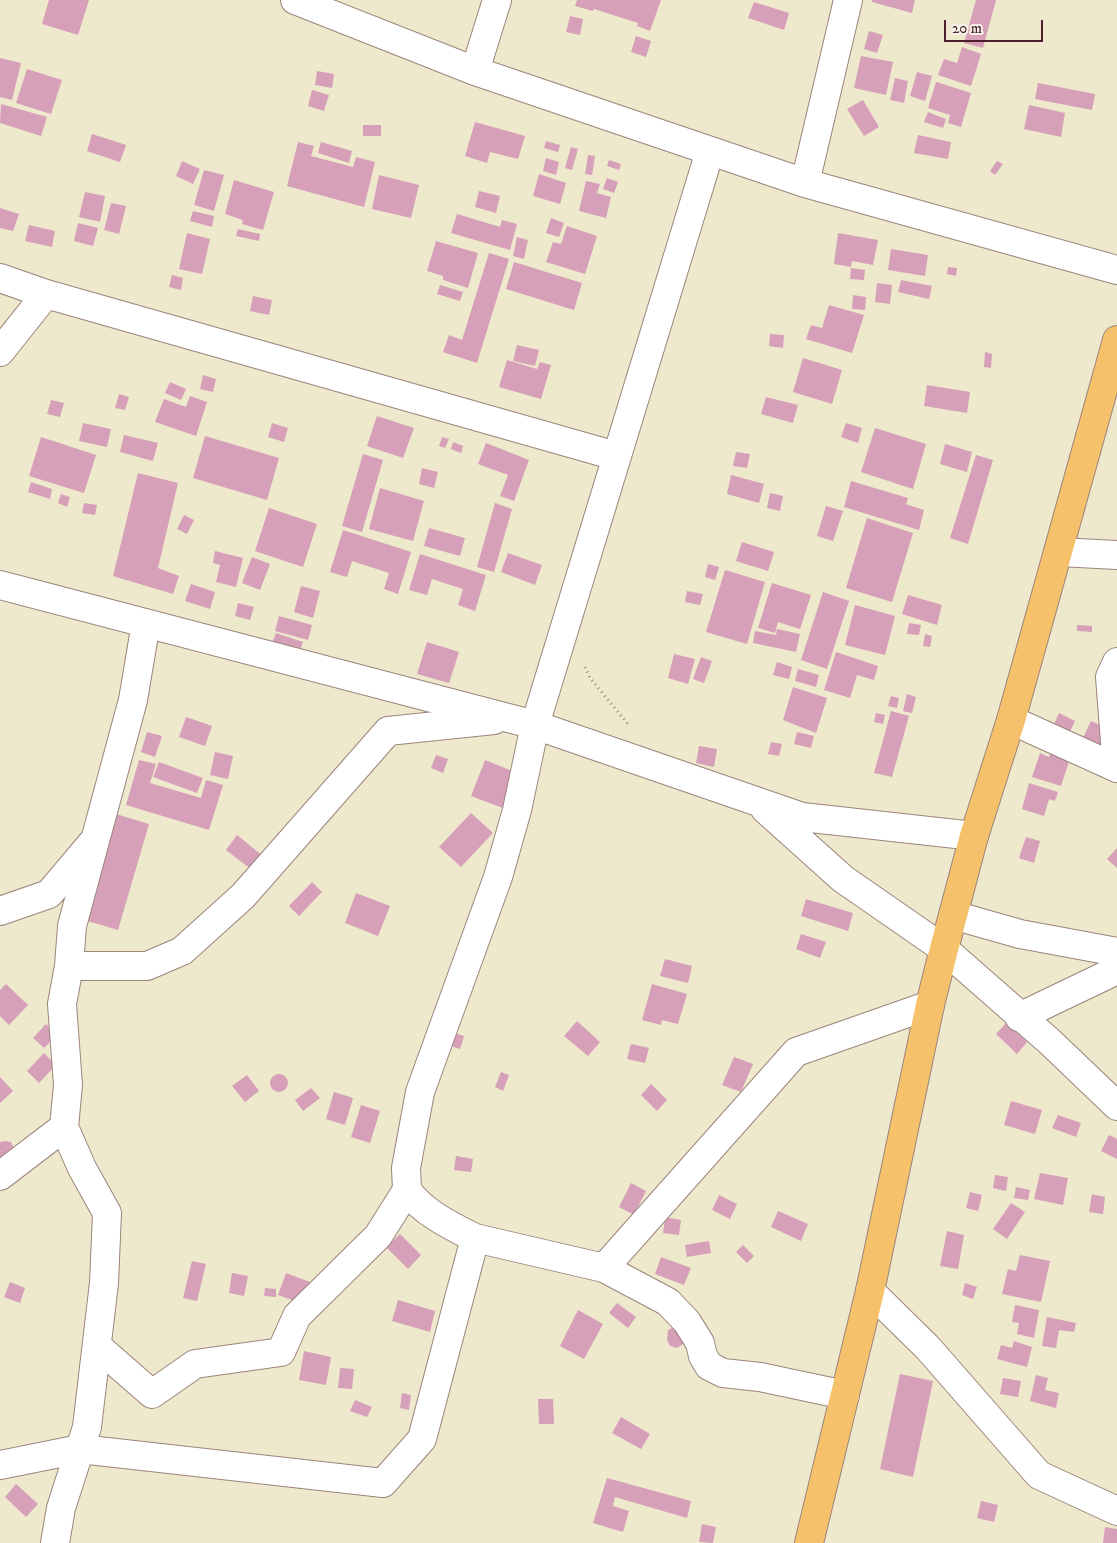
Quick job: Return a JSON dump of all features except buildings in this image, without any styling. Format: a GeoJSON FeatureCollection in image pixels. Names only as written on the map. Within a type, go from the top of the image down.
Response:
{"type":"FeatureCollection","features":[{"type":"Feature","properties":{"kind":"main road"},"geometry":{"type":"LineString","coordinates":[[809,1543],[870,1292],[930,1005],[944,949],[974,836],[1011,720],[1059,552],[1117,340]]}},
{"type":"Feature","properties":{"kind":"street"},"geometry":{"type":"LineString","coordinates":[[295,0],[475,71],[805,183],[1117,270]]}},
{"type":"Feature","properties":{"kind":"street"},"geometry":{"type":"LineString","coordinates":[[475,71],[497,0]]}},
{"type":"Feature","properties":{"kind":"street"},"geometry":{"type":"LineString","coordinates":[[805,183],[848,0]]}},
{"type":"Feature","properties":{"kind":"street"},"geometry":{"type":"LineString","coordinates":[[710,151],[565,629],[523,722],[517,810],[498,877],[420,1092],[406,1168],[408,1190],[414,1199],[450,1226],[475,1238],[604,1268],[668,1302],[687,1322],[700,1343],[703,1356],[709,1366],[723,1373],[760,1378],[845,1395]]}},
{"type":"Feature","properties":{"kind":"street"},"geometry":{"type":"LineString","coordinates":[[0,278],[46,294],[616,456]]}},
{"type":"Feature","properties":{"kind":"street"},"geometry":{"type":"LineString","coordinates":[[0,352],[46,294]]}},
{"type":"Feature","properties":{"kind":"street"},"geometry":{"type":"LineString","coordinates":[[1059,552],[1117,555]]}},
{"type":"Feature","properties":{"kind":"street"},"geometry":{"type":"LineString","coordinates":[[0,585],[523,722],[802,817],[974,836]]}},
{"type":"Feature","properties":{"kind":"street"},"geometry":{"type":"LineString","coordinates":[[55,1543],[61,1508],[88,1427],[104,1283],[107,1213],[82,1168],[64,1127],[68,1085],[62,1004],[69,966],[72,926],[133,700],[146,623]]}},
{"type":"Feature","properties":{"kind":"street"},"geometry":{"type":"LineString","coordinates":[[1011,720],[1117,768],[1110,677],[1117,662]]}},
{"type":"Feature","properties":{"kind":"street"},"geometry":{"type":"LineString","coordinates":[[69,966],[148,966],[182,951],[243,896],[388,731],[523,722]]}},
{"type":"Feature","properties":{"kind":"street"},"geometry":{"type":"LineString","coordinates":[[756,801],[843,880],[944,949],[1116,1102]]}},
{"type":"Feature","properties":{"kind":"street"},"geometry":{"type":"LineString","coordinates":[[0,911],[49,894],[98,835]]}},
{"type":"Feature","properties":{"kind":"street"},"geometry":{"type":"LineString","coordinates":[[953,914],[1020,934],[1117,952]]}},
{"type":"Feature","properties":{"kind":"street"},"geometry":{"type":"LineString","coordinates":[[1019,1017],[1117,970]]}},
{"type":"Feature","properties":{"kind":"street"},"geometry":{"type":"LineString","coordinates":[[604,1268],[796,1052],[930,1005]]}},
{"type":"Feature","properties":{"kind":"street"},"geometry":{"type":"LineString","coordinates":[[0,1176],[64,1127]]}},
{"type":"Feature","properties":{"kind":"street"},"geometry":{"type":"LineString","coordinates":[[97,1346],[152,1394],[195,1364],[281,1352],[297,1316],[378,1236],[408,1190]]}},
{"type":"Feature","properties":{"kind":"street"},"geometry":{"type":"LineString","coordinates":[[0,1465],[80,1449],[383,1483],[422,1439],[475,1238]]}},
{"type":"Feature","properties":{"kind":"street"},"geometry":{"type":"LineString","coordinates":[[870,1292],[928,1348],[1039,1475],[1117,1511]]}},
{"type":"Feature","properties":{"kind":"path"},"geometry":{"type":"LineString","coordinates":[[565,629],[590,678],[630,726]]}}]}
